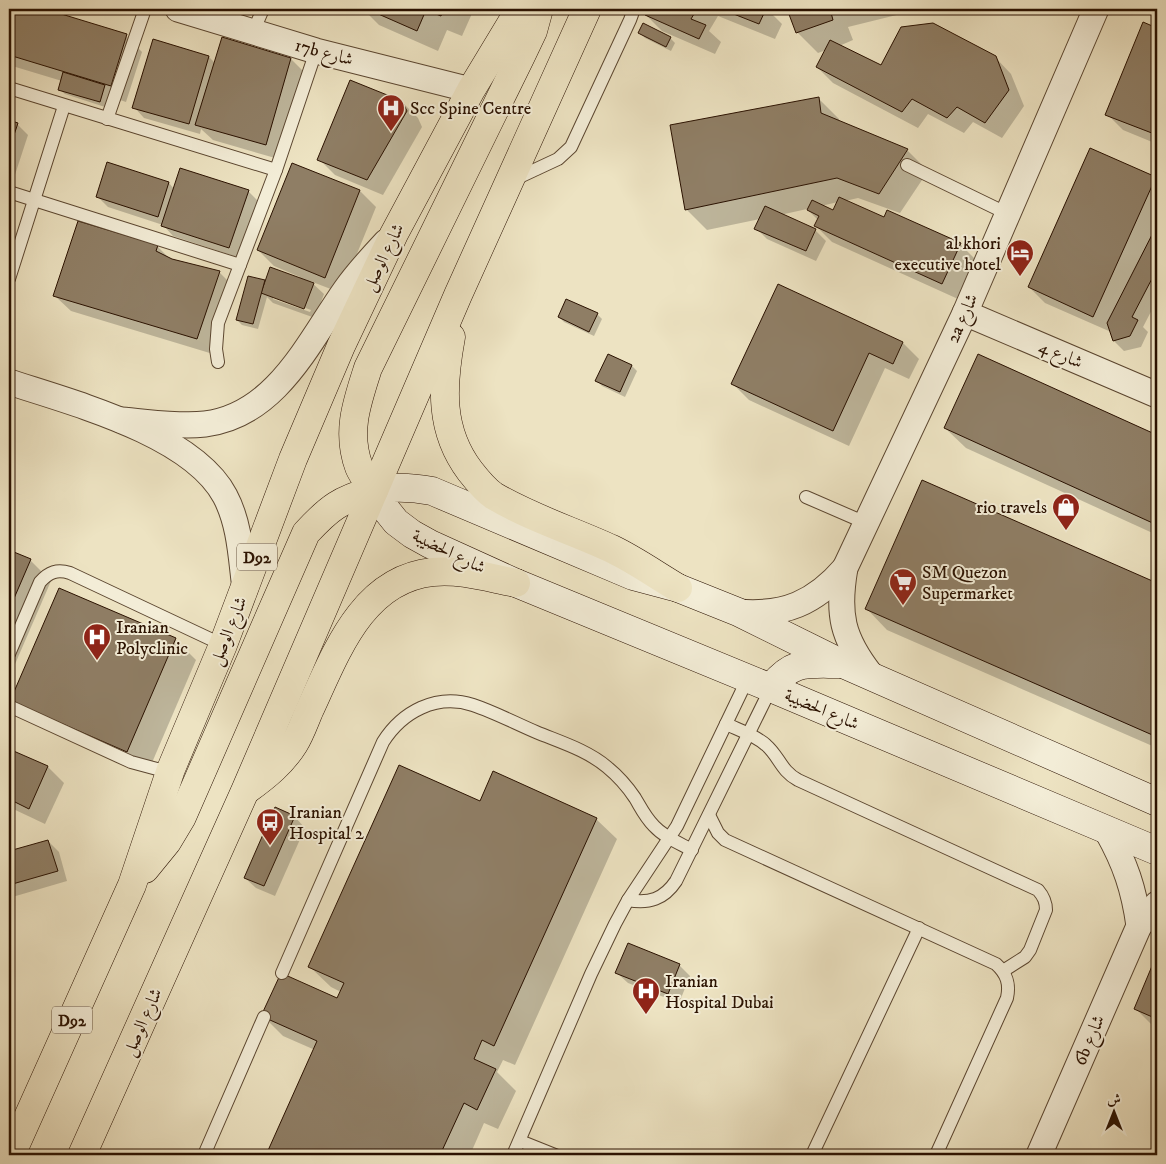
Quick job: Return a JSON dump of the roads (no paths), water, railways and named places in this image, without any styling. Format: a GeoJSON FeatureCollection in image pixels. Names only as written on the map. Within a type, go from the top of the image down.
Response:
{"type":"FeatureCollection","features":[{"type":"Feature","properties":{"kind":"main road","name":"شارع الوصل"},"geometry":{"type":"LineString","coordinates":[[11,1155],[16,1125],[132,885],[171,769],[224,645],[296,450],[341,346],[394,234],[471,90],[520,9]]}},
{"type":"Feature","properties":{"kind":"main road"},"geometry":{"type":"LineString","coordinates":[[132,885],[166,842],[182,817],[306,533],[325,513],[340,503],[348,498],[374,490],[359,468],[354,443],[354,412],[368,368],[522,56],[539,9]]}},
{"type":"Feature","properties":{"kind":"main road","name":"شارع الوصل"},"geometry":{"type":"LineString","coordinates":[[82,1155],[245,791],[458,295],[587,9]]}},
{"type":"Feature","properties":{"kind":"main road"},"geometry":{"type":"LineString","coordinates":[[458,295],[445,371],[444,405],[450,434],[463,461],[476,479],[492,495],[523,511],[614,550],[678,588]]}},
{"type":"Feature","properties":{"kind":"main road"},"geometry":{"type":"LineString","coordinates":[[245,791],[270,772],[295,743],[329,668],[359,614],[379,593],[404,578],[433,572],[462,572],[516,583]]}},
{"type":"Feature","properties":{"kind":"street","name":"17b شارع"},"geometry":{"type":"LineString","coordinates":[[178,9],[316,52],[471,90]]}},
{"type":"Feature","properties":{"kind":"street","name":"2a شارع"},"geometry":{"type":"LineString","coordinates":[[871,675],[857,657],[847,636],[842,614],[841,591],[845,568],[965,313],[1096,9]]}},
{"type":"Feature","properties":{"kind":"street"},"geometry":{"type":"LineString","coordinates":[[121,420],[187,425],[206,424],[232,416],[260,401],[282,381],[347,287],[394,234]]}},
{"type":"Feature","properties":{"kind":"street","name":"شارع 4"},"geometry":{"type":"LineString","coordinates":[[965,313],[1157,396]]}},
{"type":"Feature","properties":{"kind":"street"},"geometry":{"type":"LineString","coordinates":[[9,382],[121,420],[180,451],[198,463],[214,479],[234,517],[245,588]]}},
{"type":"Feature","properties":{"kind":"street"},"geometry":{"type":"LineString","coordinates":[[374,490],[393,487],[413,487],[432,492],[633,576],[678,588],[738,612],[843,664],[1157,802]]}},
{"type":"Feature","properties":{"kind":"street","name":"شارع الحضيبة"},"geometry":{"type":"LineString","coordinates":[[374,490],[396,522],[412,534],[516,583],[1157,851]]}},
{"type":"Feature","properties":{"kind":"street","name":"2a شارع"},"geometry":{"type":"LineString","coordinates":[[738,612],[758,614],[797,606],[816,596],[845,568]]}},
{"type":"Feature","properties":{"kind":"street"},"geometry":{"type":"LineString","coordinates":[[759,683],[780,676],[792,668],[807,664],[843,664]]}},
{"type":"Feature","properties":{"kind":"street"},"geometry":{"type":"LineString","coordinates":[[1107,831],[1120,853],[1129,876],[1139,926]]}},
{"type":"Feature","properties":{"kind":"street","name":"6b شارع"},"geometry":{"type":"LineString","coordinates":[[1039,1155],[1139,926],[1157,904]]}},
{"type":"Feature","properties":{"kind":"lane"},"geometry":{"type":"LineString","coordinates":[[107,119],[145,9]]}},
{"type":"Feature","properties":{"kind":"lane"},"geometry":{"type":"LineString","coordinates":[[253,32],[263,9]]}},
{"type":"Feature","properties":{"kind":"lane"},"geometry":{"type":"LineString","coordinates":[[508,182],[558,159],[571,147],[634,9]]}},
{"type":"Feature","properties":{"kind":"lane"},"geometry":{"type":"LineString","coordinates":[[218,362],[216,336],[218,323],[276,170],[316,52]]}},
{"type":"Feature","properties":{"kind":"lane"},"geometry":{"type":"LineString","coordinates":[[9,88],[276,170]]}},
{"type":"Feature","properties":{"kind":"lane"},"geometry":{"type":"LineString","coordinates":[[9,279],[64,106]]}},
{"type":"Feature","properties":{"kind":"lane"},"geometry":{"type":"LineString","coordinates":[[907,165],[1008,214]]}},
{"type":"Feature","properties":{"kind":"lane"},"geometry":{"type":"LineString","coordinates":[[9,192],[240,265]]}},
{"type":"Feature","properties":{"kind":"lane"},"geometry":{"type":"LineString","coordinates":[[806,497],[866,523]]}},
{"type":"Feature","properties":{"kind":"lane"},"geometry":{"type":"LineString","coordinates":[[9,654],[40,582],[53,572],[62,570],[224,645]]}},
{"type":"Feature","properties":{"kind":"lane"},"geometry":{"type":"LineString","coordinates":[[514,1155],[591,974],[628,900],[669,838],[726,724],[759,683]]}},
{"type":"Feature","properties":{"kind":"lane"},"geometry":{"type":"LineString","coordinates":[[628,900],[646,902],[656,899],[666,893],[676,881],[749,735],[759,683]]}},
{"type":"Feature","properties":{"kind":"lane"},"geometry":{"type":"LineString","coordinates":[[282,973],[383,742],[392,728],[408,714],[428,705],[450,702],[472,705],[583,752],[606,766],[626,785],[644,815],[655,828],[692,850]]}},
{"type":"Feature","properties":{"kind":"lane"},"geometry":{"type":"LineString","coordinates":[[9,706],[131,762],[157,769],[171,769]]}},
{"type":"Feature","properties":{"kind":"lane"},"geometry":{"type":"LineString","coordinates":[[726,724],[766,745],[785,770],[798,780],[1038,890],[1043,896],[1046,910],[1030,950],[1025,957],[1003,971]]}},
{"type":"Feature","properties":{"kind":"lane"},"geometry":{"type":"LineString","coordinates":[[709,815],[712,824],[725,840],[996,964],[1003,971],[1008,979],[1009,989],[1007,998],[936,1155]]}},
{"type":"Feature","properties":{"kind":"lane"},"geometry":{"type":"LineString","coordinates":[[812,1155],[919,928]]}},
{"type":"Feature","properties":{"kind":"lane"},"geometry":{"type":"LineString","coordinates":[[204,1155],[264,1017]]}},
{"type":"Feature","properties":{"kind":"lane"},"geometry":{"type":"LineString","coordinates":[[520,1141],[555,1155]]}},
{"type":"Feature","properties":{"kind":"place","name":"Scc Spine Centre"},"geometry":{"type":"Point","coordinates":[391,132]}},
{"type":"Feature","properties":{"kind":"place","name":"al khori executive hotel"},"geometry":{"type":"Point","coordinates":[1020,277]}},
{"type":"Feature","properties":{"kind":"place","name":"rio travels"},"geometry":{"type":"Point","coordinates":[1066,531]}},
{"type":"Feature","properties":{"kind":"place","name":"SM Quezon Supermarket"},"geometry":{"type":"Point","coordinates":[903,606]}},
{"type":"Feature","properties":{"kind":"place","name":"Iranian Polyclinic"},"geometry":{"type":"Point","coordinates":[97,661]}},
{"type":"Feature","properties":{"kind":"place","name":"Iranian Hospital 2"},"geometry":{"type":"Point","coordinates":[270,846]}},
{"type":"Feature","properties":{"kind":"place","name":"Iranian Hospital Dubai"},"geometry":{"type":"Point","coordinates":[646,1015]}}]}
